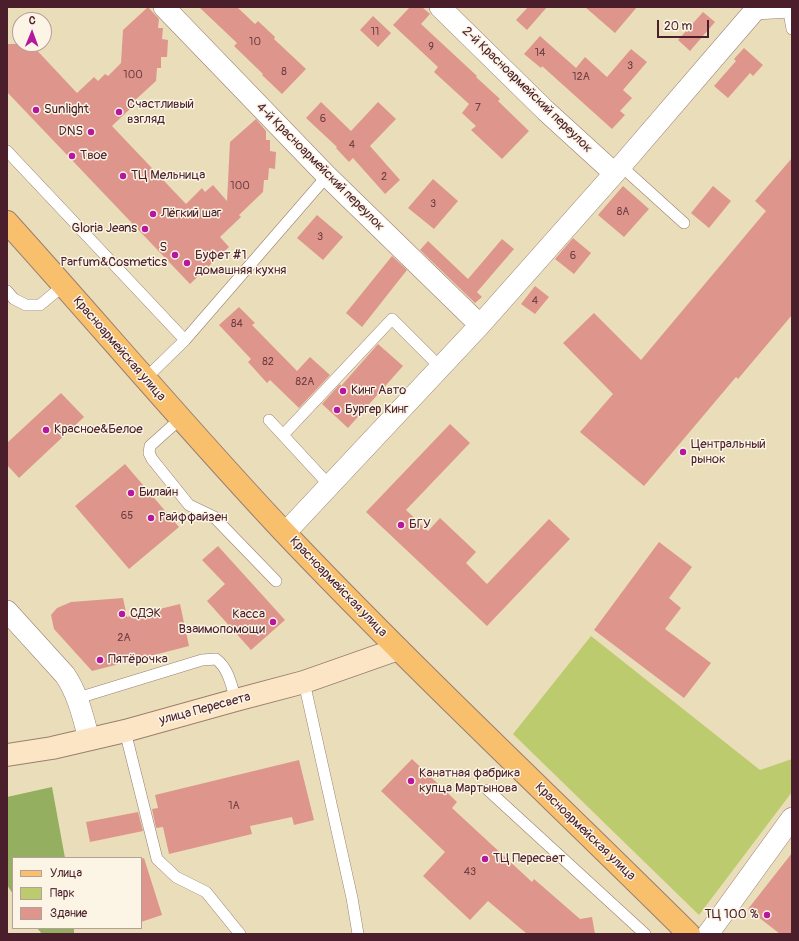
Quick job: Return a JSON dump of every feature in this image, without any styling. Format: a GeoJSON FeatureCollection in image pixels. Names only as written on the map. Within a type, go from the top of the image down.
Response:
{"type":"FeatureCollection","features":[{"type":"Feature","properties":{"kind":"main road","name":"Красноармейская улица"},"geometry":{"type":"LineString","coordinates":[[7,222],[180,419],[285,533],[398,649],[689,934]]}},
{"type":"Feature","properties":{"kind":"main road","name":"улица Пересвета"},"geometry":{"type":"LineString","coordinates":[[7,755],[52,748],[304,682],[398,649]]}},
{"type":"Feature","properties":{"kind":"street","name":"4-й Красноармейский переулок"},"geometry":{"type":"LineString","coordinates":[[164,7],[327,176],[480,325]]}},
{"type":"Feature","properties":{"kind":"street","name":"2-й Красноармейский переулок"},"geometry":{"type":"LineString","coordinates":[[440,7],[546,111],[617,169]]}},
{"type":"Feature","properties":{"kind":"street"},"geometry":{"type":"LineString","coordinates":[[285,533],[480,325],[617,169],[754,8],[789,7]]}},
{"type":"Feature","properties":{"kind":"street"},"geometry":{"type":"LineString","coordinates":[[7,611],[65,675],[72,685],[78,698],[88,739]]}},
{"type":"Feature","properties":{"kind":"street"},"geometry":{"type":"LineString","coordinates":[[708,934],[792,818]]}},
{"type":"Feature","properties":{"kind":"lane"},"geometry":{"type":"LineString","coordinates":[[789,7],[792,29]]}},
{"type":"Feature","properties":{"kind":"lane"},"geometry":{"type":"LineString","coordinates":[[7,151],[184,340]]}},
{"type":"Feature","properties":{"kind":"lane"},"geometry":{"type":"LineString","coordinates":[[617,169],[684,222]]}},
{"type":"Feature","properties":{"kind":"lane"},"geometry":{"type":"LineString","coordinates":[[145,379],[184,340],[327,176]]}},
{"type":"Feature","properties":{"kind":"lane"},"geometry":{"type":"LineString","coordinates":[[7,291],[14,299],[26,305],[40,305],[64,286]]}},
{"type":"Feature","properties":{"kind":"lane"},"geometry":{"type":"LineString","coordinates":[[283,435],[392,319],[440,367]]}},
{"type":"Feature","properties":{"kind":"lane"},"geometry":{"type":"LineString","coordinates":[[180,419],[150,446],[149,453],[152,459],[189,505],[214,517],[276,581]]}},
{"type":"Feature","properties":{"kind":"lane"},"geometry":{"type":"LineString","coordinates":[[269,420],[329,485]]}},
{"type":"Feature","properties":{"kind":"lane"},"geometry":{"type":"LineString","coordinates":[[78,698],[202,660],[216,659],[223,664],[227,672],[236,700]]}},
{"type":"Feature","properties":{"kind":"lane"},"geometry":{"type":"LineString","coordinates":[[304,682],[352,898],[358,934]]}},
{"type":"Feature","properties":{"kind":"lane"},"geometry":{"type":"LineString","coordinates":[[125,730],[157,859],[176,877],[206,892],[240,934]]}},
{"type":"Feature","properties":{"kind":"lane"},"geometry":{"type":"LineString","coordinates":[[488,790],[644,934]]}},
{"type":"Feature","properties":{"kind":"green space"},"geometry":{"type":"Polygon","coordinates":[[[591,636],[760,770],[792,759],[792,792],[699,915],[513,734],[591,636]]]}},
{"type":"Feature","properties":{"kind":"green space"},"geometry":{"type":"Polygon","coordinates":[[[52,787],[65,857],[12,857],[12,892],[7,885],[7,797],[52,787]]]}},
{"type":"Feature","properties":{"kind":"green space"},"geometry":{"type":"Polygon","coordinates":[[[38,929],[74,929],[74,934],[42,934],[38,929]]]}},
{"type":"Feature","properties":{"kind":"building"},"geometry":{"type":"Polygon","coordinates":[[[148,7],[159,19],[158,28],[163,28],[162,39],[168,40],[167,57],[161,57],[161,68],[157,68],[156,81],[132,103],[134,105],[112,126],[186,204],[202,188],[205,192],[213,185],[227,201],[230,142],[256,119],[266,131],[266,140],[270,140],[270,151],[276,152],[275,169],[269,168],[268,180],[264,180],[263,192],[239,215],[241,217],[220,237],[229,247],[190,284],[7,92],[7,44],[12,44],[12,52],[39,52],[77,93],[94,77],[98,81],[105,74],[108,76],[121,63],[123,30],[148,7]]]}},
{"type":"Feature","properties":{"kind":"building"},"geometry":{"type":"Polygon","coordinates":[[[199,7],[237,7],[255,24],[258,21],[275,37],[274,39],[306,69],[282,94],[234,46],[237,43],[199,7]]]}},
{"type":"Feature","properties":{"kind":"building"},"geometry":{"type":"Polygon","coordinates":[[[410,7],[422,7],[430,14],[421,24],[477,76],[476,77],[500,99],[498,101],[529,131],[502,159],[471,130],[476,126],[462,113],[469,104],[434,72],[438,67],[393,25],[410,7]]]}},
{"type":"Feature","properties":{"kind":"building"},"geometry":{"type":"Polygon","coordinates":[[[528,7],[547,7],[527,30],[516,20],[528,7]]]}},
{"type":"Feature","properties":{"kind":"building"},"geometry":{"type":"Polygon","coordinates":[[[585,7],[637,7],[615,33],[585,7]]]}},
{"type":"Feature","properties":{"kind":"building"},"geometry":{"type":"Polygon","coordinates":[[[703,12],[715,22],[690,51],[678,40],[703,12]]]}},
{"type":"Feature","properties":{"kind":"building"},"geometry":{"type":"Polygon","coordinates":[[[373,16],[391,33],[378,47],[360,30],[373,16]]]}},
{"type":"Feature","properties":{"kind":"building"},"geometry":{"type":"Polygon","coordinates":[[[540,36],[576,68],[585,57],[607,77],[631,49],[647,62],[623,90],[632,98],[620,111],[625,115],[612,129],[542,66],[541,68],[524,54],[540,36]]]}},
{"type":"Feature","properties":{"kind":"building"},"geometry":{"type":"Polygon","coordinates":[[[744,48],[763,65],[753,76],[750,73],[728,98],[714,86],[736,61],[734,59],[744,48]]]}},
{"type":"Feature","properties":{"kind":"building"},"geometry":{"type":"Polygon","coordinates":[[[321,102],[351,131],[378,102],[396,119],[370,146],[400,180],[385,194],[353,158],[349,162],[336,148],[337,147],[306,118],[321,102]]]}},
{"type":"Feature","properties":{"kind":"building"},"geometry":{"type":"Polygon","coordinates":[[[792,158],[792,315],[738,379],[736,377],[644,486],[580,432],[613,394],[563,343],[594,313],[641,360],[766,211],[755,201],[792,158]]]}},
{"type":"Feature","properties":{"kind":"building"},"geometry":{"type":"Polygon","coordinates":[[[433,179],[458,201],[434,229],[408,208],[433,179]]]}},
{"type":"Feature","properties":{"kind":"building"},"geometry":{"type":"Polygon","coordinates":[[[623,186],[649,209],[624,237],[598,215],[623,186]]]}},
{"type":"Feature","properties":{"kind":"building"},"geometry":{"type":"Polygon","coordinates":[[[713,186],[731,201],[709,228],[691,213],[713,186]]]}},
{"type":"Feature","properties":{"kind":"building"},"geometry":{"type":"Polygon","coordinates":[[[317,215],[343,237],[323,260],[297,238],[317,215]]]}},
{"type":"Feature","properties":{"kind":"building"},"geometry":{"type":"Polygon","coordinates":[[[573,238],[591,253],[574,274],[555,259],[573,238]]]}},
{"type":"Feature","properties":{"kind":"building"},"geometry":{"type":"Polygon","coordinates":[[[502,239],[514,249],[477,292],[482,297],[475,303],[420,250],[428,241],[468,279],[502,239]]]}},
{"type":"Feature","properties":{"kind":"building"},"geometry":{"type":"Polygon","coordinates":[[[392,256],[407,270],[362,327],[346,313],[392,256]]]}},
{"type":"Feature","properties":{"kind":"building"},"geometry":{"type":"Polygon","coordinates":[[[535,286],[549,297],[535,314],[521,304],[535,286]]]}},
{"type":"Feature","properties":{"kind":"building"},"geometry":{"type":"Polygon","coordinates":[[[239,307],[255,323],[252,325],[297,371],[310,357],[330,375],[299,408],[270,380],[267,383],[248,362],[251,359],[219,325],[239,307]]]}},
{"type":"Feature","properties":{"kind":"building"},"geometry":{"type":"Polygon","coordinates":[[[378,344],[403,366],[348,428],[322,404],[340,384],[341,386],[378,344]]]}},
{"type":"Feature","properties":{"kind":"building","name":"Красное&Белое"},"geometry":{"type":"Polygon","coordinates":[[[61,393],[84,417],[19,478],[7,465],[7,443],[61,393]]]}},
{"type":"Feature","properties":{"kind":"building","name":"БГУ"},"geometry":{"type":"Polygon","coordinates":[[[450,424],[470,443],[406,510],[428,531],[440,518],[476,552],[466,563],[487,584],[549,519],[570,539],[487,626],[366,512],[450,424]]]}},
{"type":"Feature","properties":{"kind":"building"},"geometry":{"type":"Polygon","coordinates":[[[125,464],[179,527],[129,569],[75,506],[125,464]]]}},
{"type":"Feature","properties":{"kind":"building"},"geometry":{"type":"Polygon","coordinates":[[[659,542],[692,567],[669,598],[681,608],[665,629],[711,663],[684,698],[594,630],[659,542]]]}},
{"type":"Feature","properties":{"kind":"building"},"geometry":{"type":"Polygon","coordinates":[[[218,546],[285,620],[251,650],[207,601],[225,584],[202,560],[218,546]]]}},
{"type":"Feature","properties":{"kind":"building"},"geometry":{"type":"Polygon","coordinates":[[[123,598],[127,617],[180,604],[189,646],[92,671],[54,629],[51,615],[57,608],[71,602],[123,598]]]}},
{"type":"Feature","properties":{"kind":"building"},"geometry":{"type":"Polygon","coordinates":[[[412,759],[457,802],[452,808],[532,882],[534,879],[580,919],[592,917],[595,934],[527,934],[488,901],[470,920],[423,876],[445,852],[381,791],[412,759]]]}},
{"type":"Feature","properties":{"kind":"building"},"geometry":{"type":"Polygon","coordinates":[[[299,760],[314,820],[294,825],[292,817],[250,826],[252,834],[169,854],[163,827],[156,828],[152,809],[158,808],[155,795],[299,760]]]}},
{"type":"Feature","properties":{"kind":"building"},"geometry":{"type":"Polygon","coordinates":[[[138,812],[143,831],[90,842],[86,822],[138,812]]]}},
{"type":"Feature","properties":{"kind":"building"},"geometry":{"type":"Polygon","coordinates":[[[792,853],[792,934],[780,934],[748,909],[792,853]]]}},
{"type":"Feature","properties":{"kind":"building"},"geometry":{"type":"Polygon","coordinates":[[[144,858],[162,915],[142,922],[142,859],[144,858]]]}},
{"type":"Feature","properties":{"kind":"place","name":"Sunlight"},"geometry":{"type":"Point","coordinates":[36,110]}},
{"type":"Feature","properties":{"kind":"place","name":"Счастливый взгляд"},"geometry":{"type":"Point","coordinates":[119,112]}},
{"type":"Feature","properties":{"kind":"place","name":"DNS"},"geometry":{"type":"Point","coordinates":[91,132]}},
{"type":"Feature","properties":{"kind":"place","name":"Твое"},"geometry":{"type":"Point","coordinates":[72,156]}},
{"type":"Feature","properties":{"kind":"place","name":"ТЦ Мельница"},"geometry":{"type":"Point","coordinates":[123,176]}},
{"type":"Feature","properties":{"kind":"place","name":"Лёгкий шаг"},"geometry":{"type":"Point","coordinates":[153,214]}},
{"type":"Feature","properties":{"kind":"place","name":"Gloria Jeans"},"geometry":{"type":"Point","coordinates":[145,229]}},
{"type":"Feature","properties":{"kind":"place","name":"S Parfum&Cosmetics"},"geometry":{"type":"Point","coordinates":[175,255]}},
{"type":"Feature","properties":{"kind":"place","name":"Буфет #1 домашняя кухня"},"geometry":{"type":"Point","coordinates":[187,263]}},
{"type":"Feature","properties":{"kind":"place","name":"Кинг Авто"},"geometry":{"type":"Point","coordinates":[343,391]}},
{"type":"Feature","properties":{"kind":"place","name":"Бургер Кинг"},"geometry":{"type":"Point","coordinates":[337,410]}},
{"type":"Feature","properties":{"kind":"place","name":"Красное&Белое"},"geometry":{"type":"Point","coordinates":[46,430]}},
{"type":"Feature","properties":{"kind":"place","name":"Центральный рынок"},"geometry":{"type":"Point","coordinates":[683,452]}},
{"type":"Feature","properties":{"kind":"place","name":"Билайн"},"geometry":{"type":"Point","coordinates":[131,493]}},
{"type":"Feature","properties":{"kind":"place","name":"Райффайзен"},"geometry":{"type":"Point","coordinates":[151,518]}},
{"type":"Feature","properties":{"kind":"place","name":"БГУ"},"geometry":{"type":"Point","coordinates":[401,525]}},
{"type":"Feature","properties":{"kind":"place","name":"СДЭК"},"geometry":{"type":"Point","coordinates":[122,614]}},
{"type":"Feature","properties":{"kind":"place","name":"Касса Взаимопомощи"},"geometry":{"type":"Point","coordinates":[273,622]}},
{"type":"Feature","properties":{"kind":"place","name":"Пятёрочка"},"geometry":{"type":"Point","coordinates":[100,660]}},
{"type":"Feature","properties":{"kind":"place","name":"Канатная фабрика купца Мартынова"},"geometry":{"type":"Point","coordinates":[411,781]}},
{"type":"Feature","properties":{"kind":"place","name":"ТЦ Пересвет"},"geometry":{"type":"Point","coordinates":[485,859]}},
{"type":"Feature","properties":{"kind":"place","name":"ТЦ 100 %"},"geometry":{"type":"Point","coordinates":[767,915]}}]}
